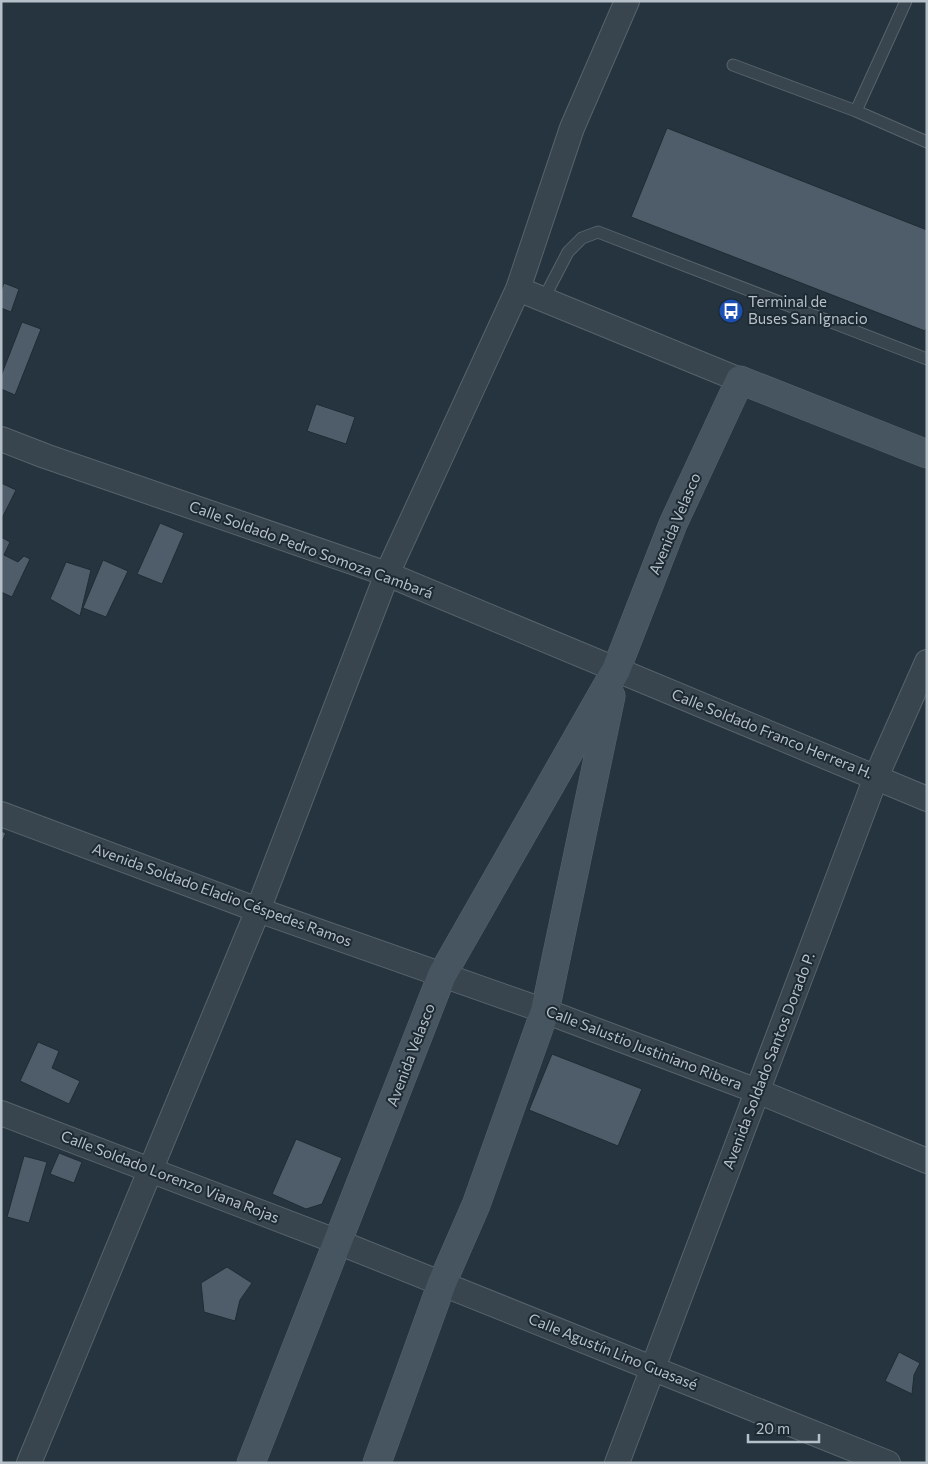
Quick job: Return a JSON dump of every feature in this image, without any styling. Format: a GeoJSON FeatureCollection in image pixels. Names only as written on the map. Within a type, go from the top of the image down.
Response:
{"type":"FeatureCollection","features":[{"type":"Feature","properties":{"kind":"street"},"geometry":{"type":"LineString","coordinates":[[29,1463],[258,910],[387,574],[518,289],[572,128],[627,1]]}},
{"type":"Feature","properties":{"kind":"street"},"geometry":{"type":"LineString","coordinates":[[518,289],[927,454]]}},
{"type":"Feature","properties":{"kind":"street","name":"Avenida Velasco"},"geometry":{"type":"LineString","coordinates":[[251,1463],[442,975],[616,670],[673,524],[740,380]]}},
{"type":"Feature","properties":{"kind":"street","name":"Calle Soldado Pedro Somoza Cambará"},"geometry":{"type":"LineString","coordinates":[[1,439],[45,456],[387,574],[616,670]]}},
{"type":"Feature","properties":{"kind":"street","name":"Avenida Soldado Santos Dorado P."},"geometry":{"type":"LineString","coordinates":[[617,1463],[876,777],[927,662]]}},
{"type":"Feature","properties":{"kind":"street","name":"Avenida Velasco"},"geometry":{"type":"LineString","coordinates":[[377,1463],[442,1284],[476,1205],[545,1010],[616,670]]}},
{"type":"Feature","properties":{"kind":"street","name":"Calle Soldado Franco Herrera H."},"geometry":{"type":"LineString","coordinates":[[616,670],[927,799]]}},
{"type":"Feature","properties":{"kind":"street","name":"Avenida Soldado Eladio Céspedes Ramos"},"geometry":{"type":"LineString","coordinates":[[1,814],[258,910],[442,975]]}},
{"type":"Feature","properties":{"kind":"street","name":"Calle Salustio Justiniano Ribera"},"geometry":{"type":"LineString","coordinates":[[442,975],[545,1010],[757,1091],[927,1161]]}},
{"type":"Feature","properties":{"kind":"street","name":"Calle Soldado Lorenzo Viana Rojas"},"geometry":{"type":"LineString","coordinates":[[1,1113],[338,1242]]}},
{"type":"Feature","properties":{"kind":"street","name":"Calle Agustín Lino Guasasé"},"geometry":{"type":"LineString","coordinates":[[338,1242],[888,1463]]}},
{"type":"Feature","properties":{"kind":"lane"},"geometry":{"type":"LineString","coordinates":[[856,111],[906,1]]}},
{"type":"Feature","properties":{"kind":"lane"},"geometry":{"type":"LineString","coordinates":[[733,64],[856,111],[927,142]]}},
{"type":"Feature","properties":{"kind":"lane"},"geometry":{"type":"LineString","coordinates":[[543,300],[568,252],[582,238],[598,232],[927,359]]}},
{"type":"Feature","properties":{"kind":"building"},"geometry":{"type":"Polygon","coordinates":[[[667,128],[927,230],[927,327],[925,331],[631,217],[667,128]]]}},
{"type":"Feature","properties":{"kind":"building"},"geometry":{"type":"Polygon","coordinates":[[[4,283],[19,289],[11,312],[1,308],[1,291],[4,283]]]}},
{"type":"Feature","properties":{"kind":"building"},"geometry":{"type":"Polygon","coordinates":[[[22,322],[41,329],[15,395],[1,389],[1,376],[22,322]]]}},
{"type":"Feature","properties":{"kind":"building"},"geometry":{"type":"Polygon","coordinates":[[[316,404],[355,417],[346,444],[307,431],[316,404]]]}},
{"type":"Feature","properties":{"kind":"building"},"geometry":{"type":"Polygon","coordinates":[[[1,483],[16,490],[1,520],[1,483]]]}},
{"type":"Feature","properties":{"kind":"building"},"geometry":{"type":"Polygon","coordinates":[[[160,523],[184,533],[162,584],[137,574],[160,523]]]}},
{"type":"Feature","properties":{"kind":"building"},"geometry":{"type":"Polygon","coordinates":[[[1,537],[10,542],[4,555],[18,562],[24,556],[30,559],[12,597],[1,592],[1,537]]]}},
{"type":"Feature","properties":{"kind":"building"},"geometry":{"type":"Polygon","coordinates":[[[103,560],[128,571],[106,617],[83,608],[103,560]]]}},
{"type":"Feature","properties":{"kind":"building"},"geometry":{"type":"Polygon","coordinates":[[[66,562],[91,570],[80,616],[50,599],[66,562]]]}},
{"type":"Feature","properties":{"kind":"building"},"geometry":{"type":"Polygon","coordinates":[[[1,831],[6,833],[1,844],[1,831]]]}},
{"type":"Feature","properties":{"kind":"building"},"geometry":{"type":"Polygon","coordinates":[[[38,1042],[59,1051],[52,1068],[80,1081],[69,1104],[20,1081],[38,1042]]]}},
{"type":"Feature","properties":{"kind":"building"},"geometry":{"type":"Polygon","coordinates":[[[552,1054],[642,1089],[618,1146],[529,1110],[552,1054]]]}},
{"type":"Feature","properties":{"kind":"building"},"geometry":{"type":"Polygon","coordinates":[[[296,1139],[342,1158],[322,1204],[306,1209],[272,1194],[296,1139]]]}},
{"type":"Feature","properties":{"kind":"building"},"geometry":{"type":"Polygon","coordinates":[[[59,1153],[82,1162],[74,1183],[50,1174],[59,1153]]]}},
{"type":"Feature","properties":{"kind":"building"},"geometry":{"type":"Polygon","coordinates":[[[24,1156],[47,1162],[29,1223],[7,1217],[24,1156]]]}},
{"type":"Feature","properties":{"kind":"building"},"geometry":{"type":"Polygon","coordinates":[[[227,1267],[252,1283],[240,1300],[235,1321],[204,1312],[201,1283],[227,1267]]]}},
{"type":"Feature","properties":{"kind":"building"},"geometry":{"type":"Polygon","coordinates":[[[899,1352],[920,1363],[914,1375],[912,1394],[885,1381],[899,1352]]]}},
{"type":"Feature","properties":{"kind":"place","name":"Terminal de Buses San Ignacio"},"geometry":{"type":"Point","coordinates":[731,311]}}]}
